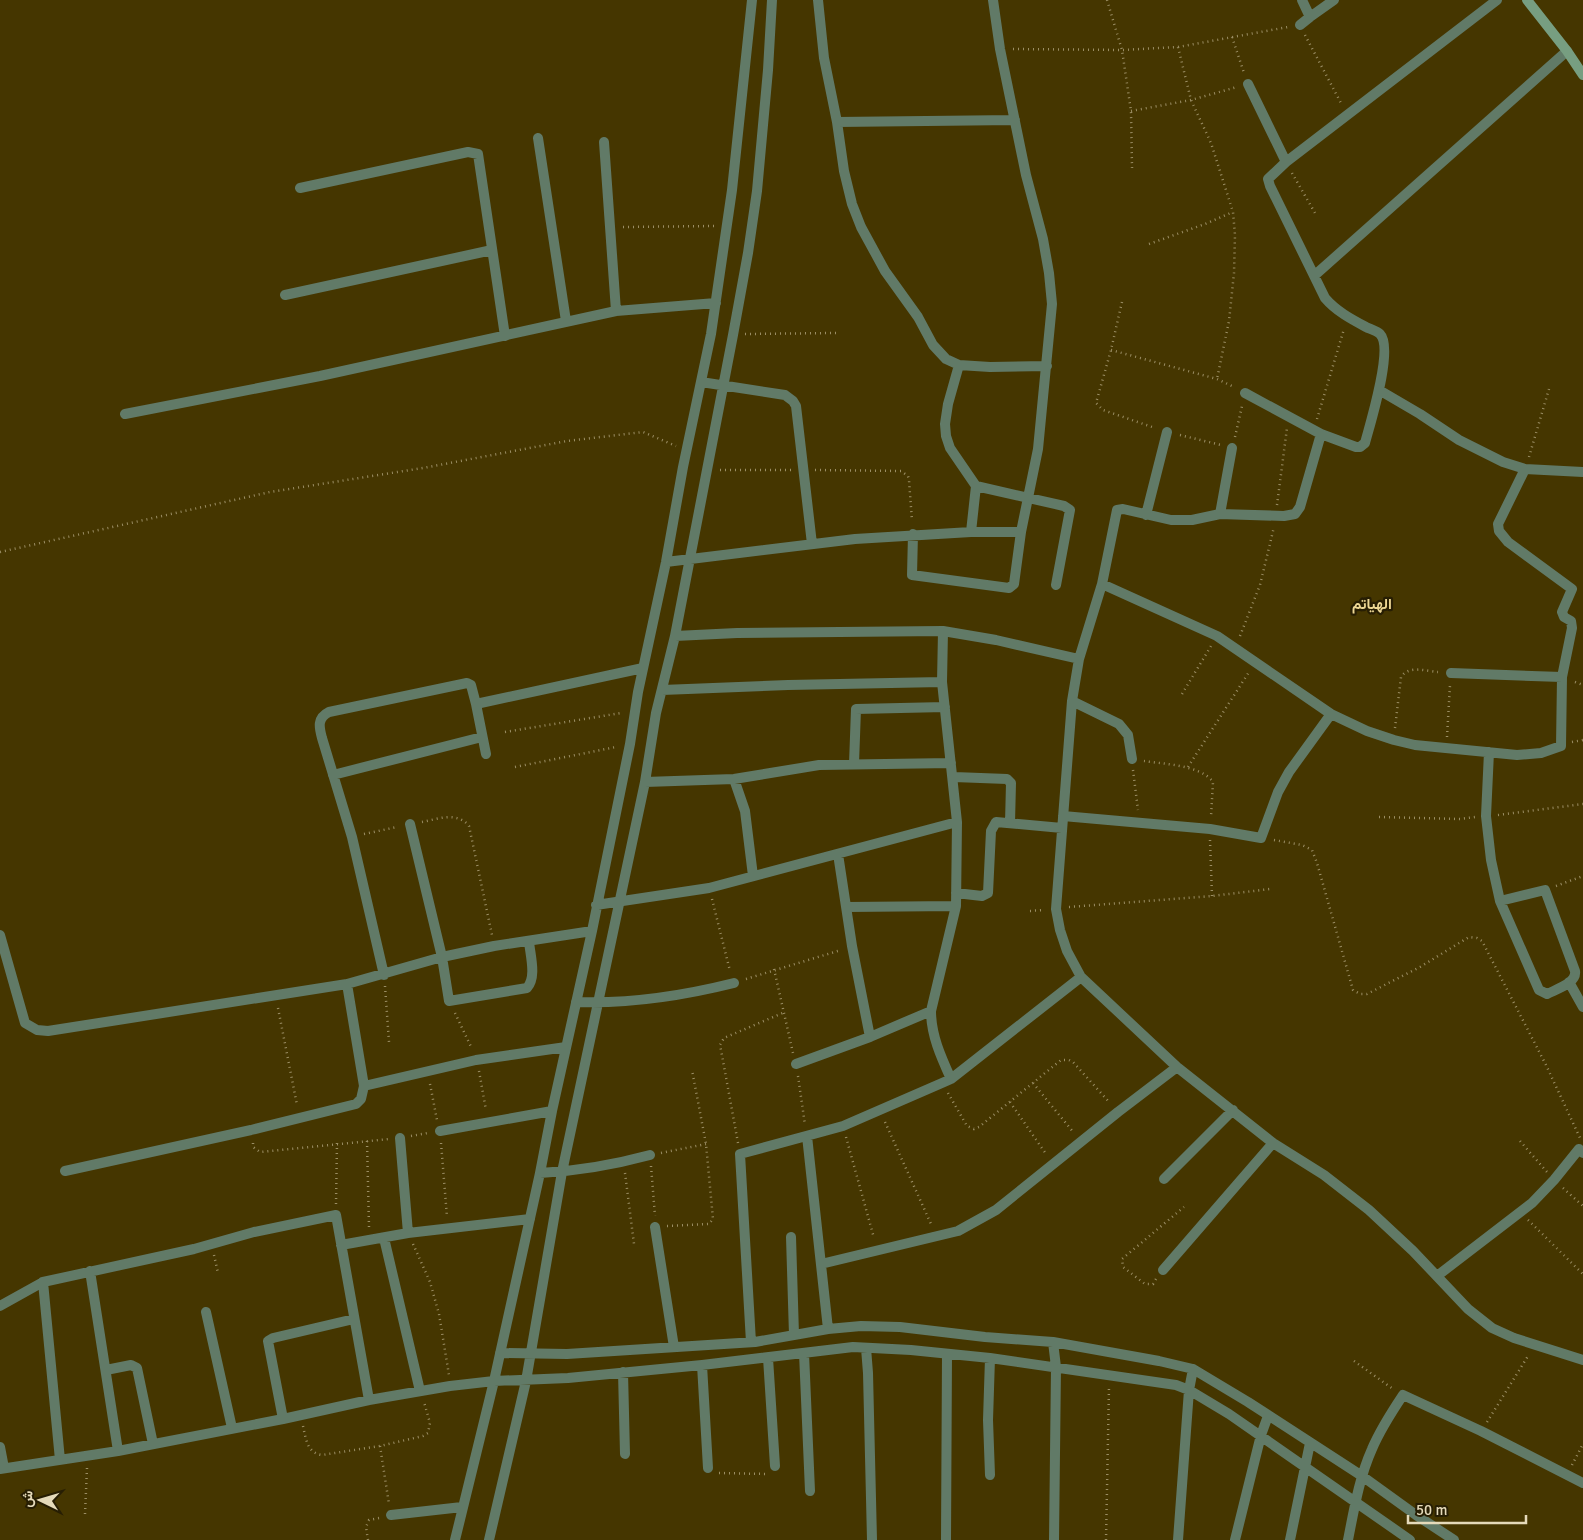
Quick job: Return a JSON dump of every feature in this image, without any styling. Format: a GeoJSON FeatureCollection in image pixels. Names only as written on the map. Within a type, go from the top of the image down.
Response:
{"type":"FeatureCollection","features":[{"type":"Feature","properties":{"kind":"street"},"geometry":{"type":"LineString","coordinates":[[455,1540],[494,1381],[592,931],[701,382],[716,302],[727,226],[752,0]]}},
{"type":"Feature","properties":{"kind":"street"},"geometry":{"type":"LineString","coordinates":[[489,1540],[526,1381],[562,1172],[645,782],[656,713],[676,636],[748,253],[767,80],[772,0]]}},
{"type":"Feature","properties":{"kind":"street"},"geometry":{"type":"LineString","coordinates":[[818,0],[824,58],[837,122],[844,171],[852,204],[861,227],[885,271],[918,317],[933,345],[946,359],[959,365],[990,367],[1047,366]]}},
{"type":"Feature","properties":{"kind":"street"},"geometry":{"type":"LineString","coordinates":[[913,534],[912,575],[1009,588],[1015,582],[1021,532],[1038,449],[1052,304],[1043,239],[1026,175],[1000,49],[993,0]]}},
{"type":"Feature","properties":{"kind":"street"},"geometry":{"type":"LineString","coordinates":[[1302,0],[1310,17]]}},
{"type":"Feature","properties":{"kind":"street"},"geometry":{"type":"LineString","coordinates":[[1300,25],[1334,0]]}},
{"type":"Feature","properties":{"kind":"street"},"geometry":{"type":"LineString","coordinates":[[1244,393],[1318,432],[1356,447],[1363,445],[1379,390],[1385,351],[1383,339],[1380,334],[1349,318],[1332,306],[1325,298],[1268,182],[1270,176],[1286,162],[1497,0]]}},
{"type":"Feature","properties":{"kind":"street"},"geometry":{"type":"LineString","coordinates":[[1527,0],[1567,51],[1583,75]]}},
{"type":"Feature","properties":{"kind":"street"},"geometry":{"type":"LineString","coordinates":[[1315,275],[1567,51]]}},
{"type":"Feature","properties":{"kind":"street"},"geometry":{"type":"LineString","coordinates":[[1248,84],[1286,162]]}},
{"type":"Feature","properties":{"kind":"street"},"geometry":{"type":"LineString","coordinates":[[837,122],[1015,120]]}},
{"type":"Feature","properties":{"kind":"street"},"geometry":{"type":"LineString","coordinates":[[538,138],[566,322]]}},
{"type":"Feature","properties":{"kind":"street"},"geometry":{"type":"LineString","coordinates":[[604,142],[616,311]]}},
{"type":"Feature","properties":{"kind":"street"},"geometry":{"type":"LineString","coordinates":[[300,188],[468,152],[478,154],[505,336]]}},
{"type":"Feature","properties":{"kind":"street"},"geometry":{"type":"LineString","coordinates":[[285,295],[492,250]]}},
{"type":"Feature","properties":{"kind":"street"},"geometry":{"type":"LineString","coordinates":[[125,414],[320,376],[616,311],[716,302]]}},
{"type":"Feature","properties":{"kind":"street"},"geometry":{"type":"LineString","coordinates":[[959,365],[948,404],[945,424],[950,448],[976,486],[971,532]]}},
{"type":"Feature","properties":{"kind":"street"},"geometry":{"type":"LineString","coordinates":[[701,382],[785,395],[793,401],[796,406],[812,544]]}},
{"type":"Feature","properties":{"kind":"street"},"geometry":{"type":"LineString","coordinates":[[1379,390],[1459,440],[1503,462],[1526,469],[1583,472]]}},
{"type":"Feature","properties":{"kind":"street"},"geometry":{"type":"LineString","coordinates":[[1146,515],[1168,432]]}},
{"type":"Feature","properties":{"kind":"street"},"geometry":{"type":"LineString","coordinates":[[1318,432],[1300,507],[1295,514],[1284,516],[1220,514],[1192,520],[1171,520],[1123,509],[1117,510],[1102,584],[1079,659],[1072,702],[1056,909],[1060,930],[1067,951],[1081,977],[1177,1067],[1273,1143],[1324,1175],[1369,1210],[1413,1251],[1468,1309],[1492,1328],[1514,1338],[1583,1360]]}},
{"type":"Feature","properties":{"kind":"street"},"geometry":{"type":"LineString","coordinates":[[1220,514],[1232,448]]}},
{"type":"Feature","properties":{"kind":"street"},"geometry":{"type":"LineString","coordinates":[[1102,584],[1217,636],[1331,714],[1350,724],[1394,740],[1446,748],[1529,755],[1541,753],[1561,746],[1562,677],[1572,628],[1571,621],[1564,617],[1562,612],[1572,590],[1508,542],[1499,531],[1498,524],[1526,469]]}},
{"type":"Feature","properties":{"kind":"street"},"geometry":{"type":"LineString","coordinates":[[976,486],[1064,506],[1070,510],[1056,585]]}},
{"type":"Feature","properties":{"kind":"street"},"geometry":{"type":"LineString","coordinates":[[666,562],[913,534],[1021,532]]}},
{"type":"Feature","properties":{"kind":"street"},"geometry":{"type":"LineString","coordinates":[[676,636],[737,633],[943,631],[996,640],[1079,659]]}},
{"type":"Feature","properties":{"kind":"street"},"geometry":{"type":"LineString","coordinates":[[943,631],[942,682],[954,777],[957,822],[956,906],[931,1011],[931,1022],[947,1081]]}},
{"type":"Feature","properties":{"kind":"street"},"geometry":{"type":"LineString","coordinates":[[476,704],[644,668]]}},
{"type":"Feature","properties":{"kind":"street"},"geometry":{"type":"LineString","coordinates":[[1451,673],[1562,677]]}},
{"type":"Feature","properties":{"kind":"street"},"geometry":{"type":"LineString","coordinates":[[662,690],[942,682]]}},
{"type":"Feature","properties":{"kind":"street"},"geometry":{"type":"LineString","coordinates":[[384,975],[352,837],[319,726],[320,721],[329,712],[466,683],[471,685],[486,754]]}},
{"type":"Feature","properties":{"kind":"street"},"geometry":{"type":"LineString","coordinates":[[1072,702],[1119,724],[1128,736],[1132,759]]}},
{"type":"Feature","properties":{"kind":"street"},"geometry":{"type":"LineString","coordinates":[[854,764],[856,709],[945,707]]}},
{"type":"Feature","properties":{"kind":"street"},"geometry":{"type":"LineString","coordinates":[[1063,816],[1210,829],[1260,838],[1285,779],[1300,755],[1331,714]]}},
{"type":"Feature","properties":{"kind":"street"},"geometry":{"type":"LineString","coordinates":[[333,774],[482,737]]}},
{"type":"Feature","properties":{"kind":"street"},"geometry":{"type":"LineString","coordinates":[[1489,752],[1486,816],[1491,860],[1500,901],[1539,990],[1547,994],[1574,979],[1576,974],[1545,890],[1500,901]]}},
{"type":"Feature","properties":{"kind":"street"},"geometry":{"type":"LineString","coordinates":[[645,782],[734,779],[819,766],[951,763]]}},
{"type":"Feature","properties":{"kind":"street"},"geometry":{"type":"LineString","coordinates":[[954,777],[1007,778],[1010,783],[1010,823]]}},
{"type":"Feature","properties":{"kind":"street"},"geometry":{"type":"LineString","coordinates":[[734,779],[745,811],[753,876]]}},
{"type":"Feature","properties":{"kind":"street"},"geometry":{"type":"LineString","coordinates":[[596,905],[709,888],[957,822]]}},
{"type":"Feature","properties":{"kind":"street"},"geometry":{"type":"LineString","coordinates":[[956,893],[982,896],[988,893],[992,827],[996,822],[1062,828]]}},
{"type":"Feature","properties":{"kind":"street"},"geometry":{"type":"LineString","coordinates":[[410,824],[442,957],[449,1001],[527,988],[530,985],[532,974],[529,941]]}},
{"type":"Feature","properties":{"kind":"street"},"geometry":{"type":"LineString","coordinates":[[838,854],[852,946],[870,1037]]}},
{"type":"Feature","properties":{"kind":"street"},"geometry":{"type":"LineString","coordinates":[[847,907],[956,906]]}},
{"type":"Feature","properties":{"kind":"street"},"geometry":{"type":"LineString","coordinates":[[0,935],[25,1023],[37,1030],[48,1031],[347,984],[442,957],[494,946],[592,931]]}},
{"type":"Feature","properties":{"kind":"street"},"geometry":{"type":"LineString","coordinates":[[751,1342],[740,1154],[843,1126],[880,1112],[947,1081],[1081,977]]}},
{"type":"Feature","properties":{"kind":"street"},"geometry":{"type":"LineString","coordinates":[[1569,982],[1583,1007]]}},
{"type":"Feature","properties":{"kind":"street"},"geometry":{"type":"LineString","coordinates":[[576,1002],[664,997],[734,983]]}},
{"type":"Feature","properties":{"kind":"street"},"geometry":{"type":"LineString","coordinates":[[65,1171],[252,1130],[356,1104],[361,1099],[364,1086],[347,984]]}},
{"type":"Feature","properties":{"kind":"street"},"geometry":{"type":"LineString","coordinates":[[796,1064],[870,1037],[931,1011]]}},
{"type":"Feature","properties":{"kind":"street"},"geometry":{"type":"LineString","coordinates":[[364,1086],[476,1060],[566,1047]]}},
{"type":"Feature","properties":{"kind":"street"},"geometry":{"type":"LineString","coordinates":[[821,1264],[958,1231],[996,1210],[1177,1067]]}},
{"type":"Feature","properties":{"kind":"street"},"geometry":{"type":"LineString","coordinates":[[1164,1179],[1233,1110]]}},
{"type":"Feature","properties":{"kind":"street"},"geometry":{"type":"LineString","coordinates":[[440,1131],[552,1111]]}},
{"type":"Feature","properties":{"kind":"street"},"geometry":{"type":"LineString","coordinates":[[807,1136],[828,1329]]}},
{"type":"Feature","properties":{"kind":"street"},"geometry":{"type":"LineString","coordinates":[[400,1138],[408,1233]]}},
{"type":"Feature","properties":{"kind":"street"},"geometry":{"type":"LineString","coordinates":[[1163,1270],[1273,1143]]}},
{"type":"Feature","properties":{"kind":"street"},"geometry":{"type":"LineString","coordinates":[[1437,1276],[1532,1203],[1581,1151]]}},
{"type":"Feature","properties":{"kind":"street"},"geometry":{"type":"LineString","coordinates":[[540,1172],[562,1172],[623,1163],[650,1155]]}},
{"type":"Feature","properties":{"kind":"street"},"geometry":{"type":"LineString","coordinates":[[0,1306],[43,1282],[211,1244],[254,1232],[336,1215],[369,1400]]}},
{"type":"Feature","properties":{"kind":"street"},"geometry":{"type":"LineString","coordinates":[[340,1245],[408,1233],[530,1219]]}},
{"type":"Feature","properties":{"kind":"street"},"geometry":{"type":"LineString","coordinates":[[656,1227],[674,1347]]}},
{"type":"Feature","properties":{"kind":"street"},"geometry":{"type":"LineString","coordinates":[[791,1237],[794,1335]]}},
{"type":"Feature","properties":{"kind":"street"},"geometry":{"type":"LineString","coordinates":[[384,1238],[420,1391]]}},
{"type":"Feature","properties":{"kind":"street"},"geometry":{"type":"LineString","coordinates":[[90,1271],[118,1451]]}},
{"type":"Feature","properties":{"kind":"street"},"geometry":{"type":"LineString","coordinates":[[43,1282],[60,1460]]}},
{"type":"Feature","properties":{"kind":"street"},"geometry":{"type":"LineString","coordinates":[[206,1312],[232,1428]]}},
{"type":"Feature","properties":{"kind":"street"},"geometry":{"type":"LineString","coordinates":[[283,1419],[268,1341],[273,1338],[354,1319]]}},
{"type":"Feature","properties":{"kind":"street"},"geometry":{"type":"LineString","coordinates":[[500,1353],[567,1354],[751,1342],[828,1329],[861,1326],[900,1327],[986,1337],[1053,1342],[1193,1369],[1248,1402],[1362,1476],[1454,1540]]}},
{"type":"Feature","properties":{"kind":"street"},"geometry":{"type":"LineString","coordinates":[[1053,1342],[1056,1367],[1054,1540]]}},
{"type":"Feature","properties":{"kind":"street"},"geometry":{"type":"LineString","coordinates":[[0,1447],[2,1469],[118,1451],[369,1400],[450,1386],[702,1365],[853,1347],[990,1358],[1162,1382],[1189,1390],[1261,1435],[1410,1540]]}},
{"type":"Feature","properties":{"kind":"street"},"geometry":{"type":"LineString","coordinates":[[866,1348],[872,1540]]}},
{"type":"Feature","properties":{"kind":"street"},"geometry":{"type":"LineString","coordinates":[[804,1353],[810,1492]]}},
{"type":"Feature","properties":{"kind":"street"},"geometry":{"type":"LineString","coordinates":[[946,1354],[946,1540]]}},
{"type":"Feature","properties":{"kind":"street"},"geometry":{"type":"LineString","coordinates":[[768,1358],[775,1466]]}},
{"type":"Feature","properties":{"kind":"street"},"geometry":{"type":"LineString","coordinates":[[990,1358],[988,1420],[990,1475]]}},
{"type":"Feature","properties":{"kind":"street"},"geometry":{"type":"LineString","coordinates":[[106,1370],[131,1365],[137,1368],[153,1444]]}},
{"type":"Feature","properties":{"kind":"street"},"geometry":{"type":"LineString","coordinates":[[702,1365],[708,1468]]}},
{"type":"Feature","properties":{"kind":"street"},"geometry":{"type":"LineString","coordinates":[[1178,1540],[1189,1390],[1193,1369]]}},
{"type":"Feature","properties":{"kind":"street"},"geometry":{"type":"LineString","coordinates":[[623,1372],[625,1454]]}},
{"type":"Feature","properties":{"kind":"street"},"geometry":{"type":"LineString","coordinates":[[1348,1540],[1362,1476],[1371,1451],[1385,1422],[1402,1395],[1481,1431],[1583,1483]]}},
{"type":"Feature","properties":{"kind":"street"},"geometry":{"type":"LineString","coordinates":[[1235,1540],[1261,1435],[1268,1416]]}},
{"type":"Feature","properties":{"kind":"street"},"geometry":{"type":"LineString","coordinates":[[1290,1540],[1310,1443]]}},
{"type":"Feature","properties":{"kind":"street"},"geometry":{"type":"LineString","coordinates":[[391,1515],[462,1507]]}},
{"type":"Feature","properties":{"kind":"path"},"geometry":{"type":"LineString","coordinates":[[1107,0],[1122,50],[1131,111],[1132,168]]}},
{"type":"Feature","properties":{"kind":"path"},"geometry":{"type":"LineString","coordinates":[[1000,49],[1122,50],[1178,47],[1300,25],[1347,116]]}},
{"type":"Feature","properties":{"kind":"path"},"geometry":{"type":"LineString","coordinates":[[1131,111],[1191,100],[1248,84],[1232,37]]}},
{"type":"Feature","properties":{"kind":"path"},"geometry":{"type":"LineString","coordinates":[[1178,47],[1191,100],[1211,143],[1232,212],[1235,235],[1234,273],[1229,321],[1217,379]]}},
{"type":"Feature","properties":{"kind":"path"},"geometry":{"type":"LineString","coordinates":[[1286,162],[1315,213]]}},
{"type":"Feature","properties":{"kind":"path"},"geometry":{"type":"LineString","coordinates":[[1149,244],[1232,212]]}},
{"type":"Feature","properties":{"kind":"path"},"geometry":{"type":"LineString","coordinates":[[609,228],[727,226]]}},
{"type":"Feature","properties":{"kind":"path"},"geometry":{"type":"LineString","coordinates":[[1111,350],[1217,379],[1244,393],[1232,448],[1168,432],[1098,407],[1096,400],[1111,350],[1122,302]]}},
{"type":"Feature","properties":{"kind":"path"},"geometry":{"type":"LineString","coordinates":[[1318,432],[1338,345],[1349,318]]}},
{"type":"Feature","properties":{"kind":"path"},"geometry":{"type":"LineString","coordinates":[[733,334],[836,334]]}},
{"type":"Feature","properties":{"kind":"path"},"geometry":{"type":"LineString","coordinates":[[1526,469],[1549,389]]}},
{"type":"Feature","properties":{"kind":"path"},"geometry":{"type":"LineString","coordinates":[[1235,649],[1260,585],[1276,516],[1288,417]]}},
{"type":"Feature","properties":{"kind":"path"},"geometry":{"type":"LineString","coordinates":[[0,552],[270,492],[422,468],[567,441],[643,432],[687,451]]}},
{"type":"Feature","properties":{"kind":"path"},"geometry":{"type":"LineString","coordinates":[[706,470],[901,471],[908,476],[909,480],[913,534]]}},
{"type":"Feature","properties":{"kind":"path"},"geometry":{"type":"LineString","coordinates":[[1182,694],[1217,636]]}},
{"type":"Feature","properties":{"kind":"path"},"geometry":{"type":"LineString","coordinates":[[1188,768],[1254,663]]}},
{"type":"Feature","properties":{"kind":"path"},"geometry":{"type":"LineString","coordinates":[[1394,740],[1402,674],[1409,670],[1451,673],[1446,748]]}},
{"type":"Feature","properties":{"kind":"path"},"geometry":{"type":"LineString","coordinates":[[506,732],[635,711]]}},
{"type":"Feature","properties":{"kind":"path"},"geometry":{"type":"LineString","coordinates":[[515,767],[630,744]]}},
{"type":"Feature","properties":{"kind":"path"},"geometry":{"type":"LineString","coordinates":[[1140,823],[1132,759],[1188,768],[1207,775],[1213,782],[1210,829],[1212,896]]}},
{"type":"Feature","properties":{"kind":"path"},"geometry":{"type":"LineString","coordinates":[[1379,817],[1460,819],[1583,804]]}},
{"type":"Feature","properties":{"kind":"path"},"geometry":{"type":"LineString","coordinates":[[352,837],[410,824],[451,817],[460,818],[469,826],[494,946]]}},
{"type":"Feature","properties":{"kind":"path"},"geometry":{"type":"LineString","coordinates":[[1260,838],[1302,845],[1312,850],[1353,990],[1360,994],[1367,994],[1420,967],[1469,937],[1482,941],[1578,1132],[1581,1151]]}},
{"type":"Feature","properties":{"kind":"path"},"geometry":{"type":"LineString","coordinates":[[1545,890],[1583,876]]}},
{"type":"Feature","properties":{"kind":"path"},"geometry":{"type":"LineString","coordinates":[[709,888],[734,983],[852,946]]}},
{"type":"Feature","properties":{"kind":"path"},"geometry":{"type":"LineString","coordinates":[[1056,909],[1093,904],[1212,896],[1270,889]]}},
{"type":"Feature","properties":{"kind":"path"},"geometry":{"type":"LineString","coordinates":[[740,1154],[720,1045],[724,1038],[785,1012],[774,969]]}},
{"type":"Feature","properties":{"kind":"path"},"geometry":{"type":"LineString","coordinates":[[384,975],[389,1042]]}},
{"type":"Feature","properties":{"kind":"path"},"geometry":{"type":"LineString","coordinates":[[276,996],[299,1118]]}},
{"type":"Feature","properties":{"kind":"path"},"geometry":{"type":"LineString","coordinates":[[449,1001],[476,1060],[489,1121]]}},
{"type":"Feature","properties":{"kind":"path"},"geometry":{"type":"LineString","coordinates":[[947,1081],[967,1126],[974,1129],[979,1127],[1061,1060],[1069,1060],[1073,1062],[1118,1112]]}},
{"type":"Feature","properties":{"kind":"path"},"geometry":{"type":"LineString","coordinates":[[428,1070],[440,1131],[448,1228]]}},
{"type":"Feature","properties":{"kind":"path"},"geometry":{"type":"LineString","coordinates":[[692,1070],[706,1144],[712,1221],[709,1224],[656,1227],[650,1155],[706,1144]]}},
{"type":"Feature","properties":{"kind":"path"},"geometry":{"type":"LineString","coordinates":[[1034,1083],[1081,1142]]}},
{"type":"Feature","properties":{"kind":"path"},"geometry":{"type":"LineString","coordinates":[[1010,1102],[1053,1164]]}},
{"type":"Feature","properties":{"kind":"path"},"geometry":{"type":"LineString","coordinates":[[880,1112],[937,1237]]}},
{"type":"Feature","properties":{"kind":"path"},"geometry":{"type":"LineString","coordinates":[[843,1126],[877,1249]]}},
{"type":"Feature","properties":{"kind":"path"},"geometry":{"type":"LineString","coordinates":[[252,1130],[253,1147],[260,1152],[400,1138],[440,1131]]}},
{"type":"Feature","properties":{"kind":"path"},"geometry":{"type":"LineString","coordinates":[[367,1141],[369,1241]]}},
{"type":"Feature","properties":{"kind":"path"},"geometry":{"type":"LineString","coordinates":[[1520,1141],[1554,1180],[1583,1206]]}},
{"type":"Feature","properties":{"kind":"path"},"geometry":{"type":"LineString","coordinates":[[336,1215],[337,1143]]}},
{"type":"Feature","properties":{"kind":"path"},"geometry":{"type":"LineString","coordinates":[[623,1163],[634,1244]]}},
{"type":"Feature","properties":{"kind":"path"},"geometry":{"type":"LineString","coordinates":[[1163,1270],[1152,1284],[1145,1284],[1123,1267],[1121,1262],[1122,1259],[1184,1207]]}},
{"type":"Feature","properties":{"kind":"path"},"geometry":{"type":"LineString","coordinates":[[1520,1212],[1583,1274]]}},
{"type":"Feature","properties":{"kind":"path"},"geometry":{"type":"LineString","coordinates":[[408,1233],[430,1282],[440,1314],[450,1386]]}},
{"type":"Feature","properties":{"kind":"path"},"geometry":{"type":"LineString","coordinates":[[211,1244],[218,1273]]}},
{"type":"Feature","properties":{"kind":"path"},"geometry":{"type":"LineString","coordinates":[[1481,1431],[1535,1344]]}},
{"type":"Feature","properties":{"kind":"path"},"geometry":{"type":"LineString","coordinates":[[1354,1361],[1402,1395]]}},
{"type":"Feature","properties":{"kind":"path"},"geometry":{"type":"LineString","coordinates":[[1106,1540],[1109,1375]]}},
{"type":"Feature","properties":{"kind":"path"},"geometry":{"type":"LineString","coordinates":[[300,1415],[309,1448],[318,1454],[322,1455],[380,1446],[423,1436],[428,1433],[430,1422],[420,1391]]}},
{"type":"Feature","properties":{"kind":"path"},"geometry":{"type":"LineString","coordinates":[[1567,1474],[1583,1444]]}},
{"type":"Feature","properties":{"kind":"path"},"geometry":{"type":"LineString","coordinates":[[368,1540],[366,1527],[369,1520],[391,1515],[380,1446]]}},
{"type":"Feature","properties":{"kind":"path"},"geometry":{"type":"LineString","coordinates":[[85,1514],[87,1456]]}},
{"type":"Feature","properties":{"kind":"path"},"geometry":{"type":"LineString","coordinates":[[708,1468],[712,1473],[769,1474],[774,1470],[775,1466]]}},
{"type":"Feature","properties":{"kind":"district","name":"الهياتم"},"geometry":{"type":"Point","coordinates":[1372,604]}}]}
